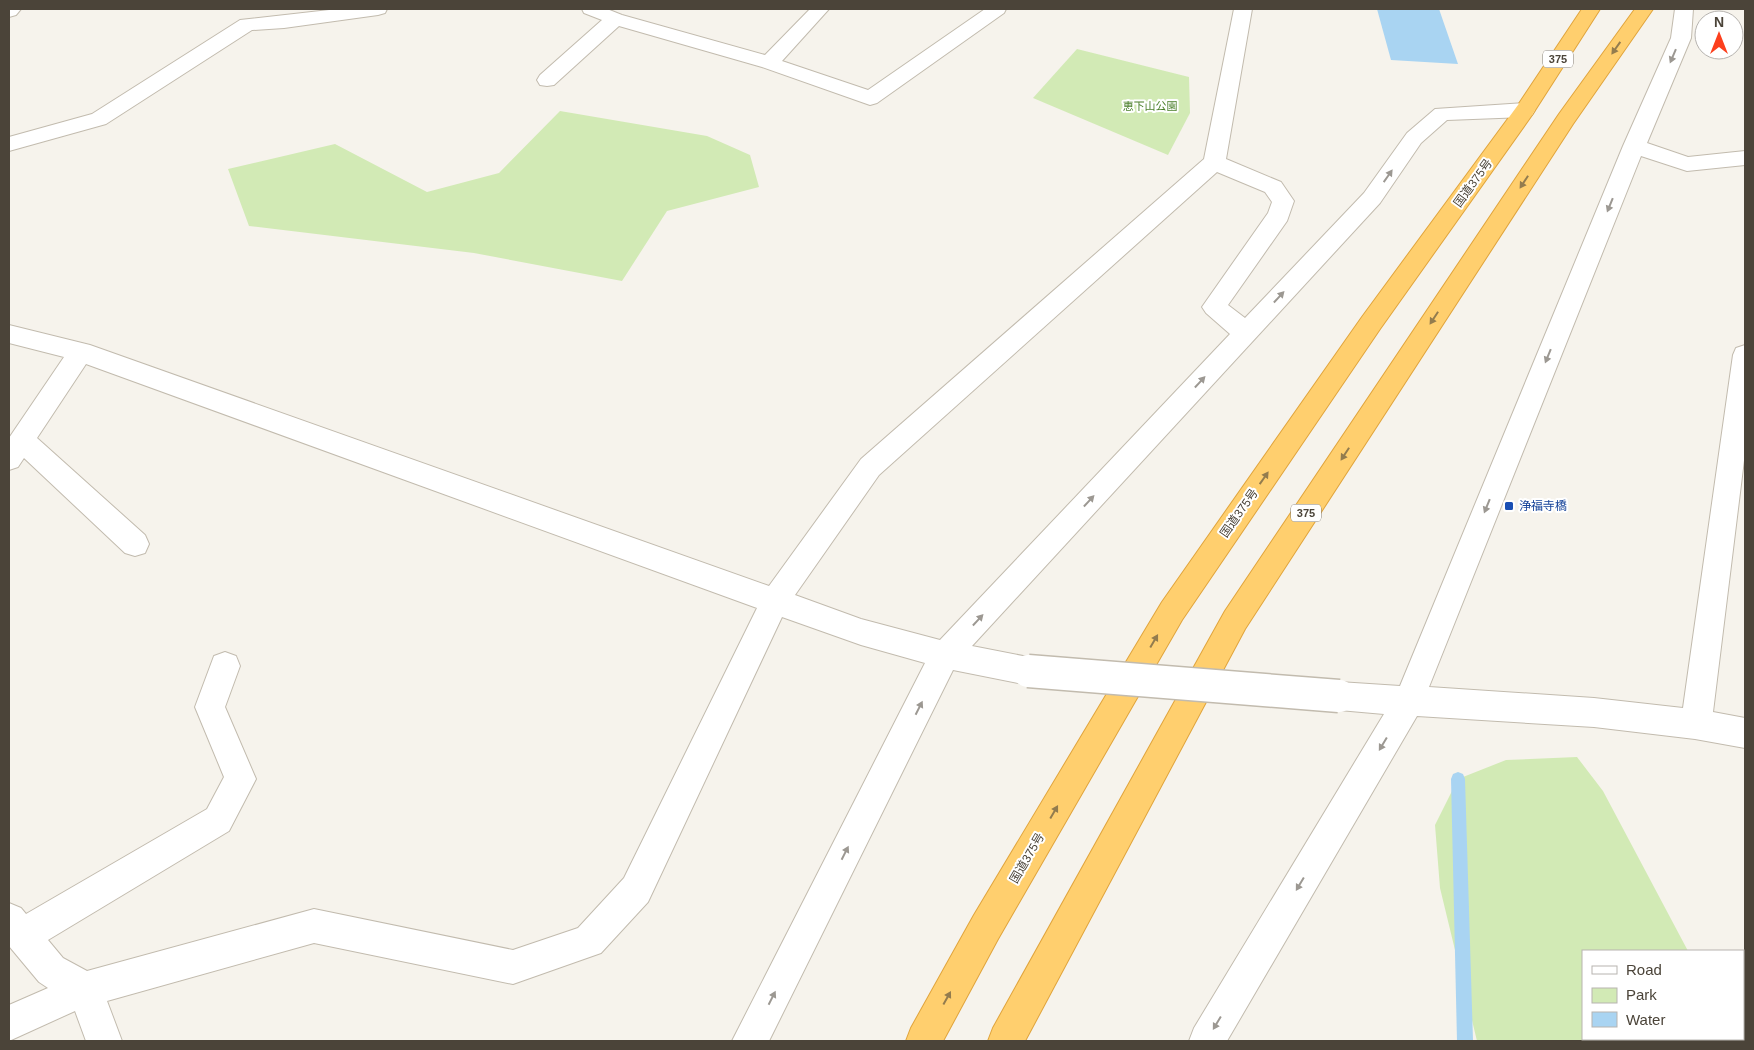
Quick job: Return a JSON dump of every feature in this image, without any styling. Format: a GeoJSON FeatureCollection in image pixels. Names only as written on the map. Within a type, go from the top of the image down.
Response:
{"type":"FeatureCollection","features":[{"type":"Feature","properties":{"kind":"highway","name":"国道375号"},"geometry":{"type":"LineString","coordinates":[[924,1041],[986,927],[1172,610],[1365,331],[1526,110],[1591,9]]}},
{"type":"Feature","properties":{"kind":"highway","name":"375"},"geometry":{"type":"LineString","coordinates":[[1006,1041],[1236,620],[1566,119],[1644,9]]}},
{"type":"Feature","properties":{"kind":"street"},"geometry":{"type":"LineString","coordinates":[[9,144],[99,119],[247,24],[284,22],[378,9]]}},
{"type":"Feature","properties":{"kind":"street"},"geometry":{"type":"LineString","coordinates":[[769,63],[820,9]]}},
{"type":"Feature","properties":{"kind":"street"},"geometry":{"type":"LineString","coordinates":[[547,80],[604,12],[769,63],[870,98],[998,9]]}},
{"type":"Feature","properties":{"kind":"street"},"geometry":{"type":"LineString","coordinates":[[9,1023],[85,989],[314,926],[513,967],[589,941],[636,890],[774,602],[870,467],[1214,162],[1220,139],[1243,9]]}},
{"type":"Feature","properties":{"kind":"street"},"geometry":{"type":"LineString","coordinates":[[1207,1041],[1408,702],[1634,146],[1680,38],[1684,9]]}},
{"type":"Feature","properties":{"kind":"street"},"geometry":{"type":"LineString","coordinates":[[750,1041],[945,655],[1372,198],[1414,138],[1442,114],[1526,110]]}},
{"type":"Feature","properties":{"kind":"street"},"geometry":{"type":"LineString","coordinates":[[1634,146],[1687,164],[1745,158]]}},
{"type":"Feature","properties":{"kind":"street"},"geometry":{"type":"LineString","coordinates":[[1214,162],[1272,187],[1283,201],[1280,215],[1214,307],[1246,332]]}},
{"type":"Feature","properties":{"kind":"street"},"geometry":{"type":"LineString","coordinates":[[9,334],[81,352],[774,602],[861,632],[945,655],[1028,671],[1408,702],[1576,711],[1696,723],[1745,733]]}},
{"type":"Feature","properties":{"kind":"street"},"geometry":{"type":"LineString","coordinates":[[81,352],[15,449],[135,544]]}},
{"type":"Feature","properties":{"kind":"street"},"geometry":{"type":"LineString","coordinates":[[1696,723],[1736,489],[1745,355]]}},
{"type":"Feature","properties":{"kind":"street"},"geometry":{"type":"LineString","coordinates":[[104,1041],[85,989],[51,970],[15,928],[218,820],[240,780],[210,707],[224,666]]}},
{"type":"Feature","properties":{"kind":"green space","name":"恵下山公園"},"geometry":{"type":"Polygon","coordinates":[[[1077,49],[1189,77],[1190,113],[1168,155],[1033,98],[1077,49]]]}},
{"type":"Feature","properties":{"kind":"green space"},"geometry":{"type":"Polygon","coordinates":[[[560,111],[707,136],[750,155],[759,187],[667,211],[622,281],[474,253],[249,226],[228,169],[335,144],[427,192],[499,173],[560,111]]]}},
{"type":"Feature","properties":{"kind":"green space"},"geometry":{"type":"Polygon","coordinates":[[[1577,757],[1603,791],[1687,950],[1582,950],[1582,1040],[1744,1040],[1744,1034],[1745,1041],[1477,1041],[1440,888],[1435,825],[1458,779],[1506,760],[1577,757]]]}},
{"type":"Feature","properties":{"kind":"water"},"geometry":{"type":"Polygon","coordinates":[[[1377,9],[1439,9],[1458,64],[1391,60],[1377,9]]]}},
{"type":"Feature","properties":{"kind":"waterway"},"geometry":{"type":"LineString","coordinates":[[1458,779],[1465,1041]]}},
{"type":"Feature","properties":{"kind":"place","name":"浄福寺橋"},"geometry":{"type":"Point","coordinates":[1509,506]}}]}
